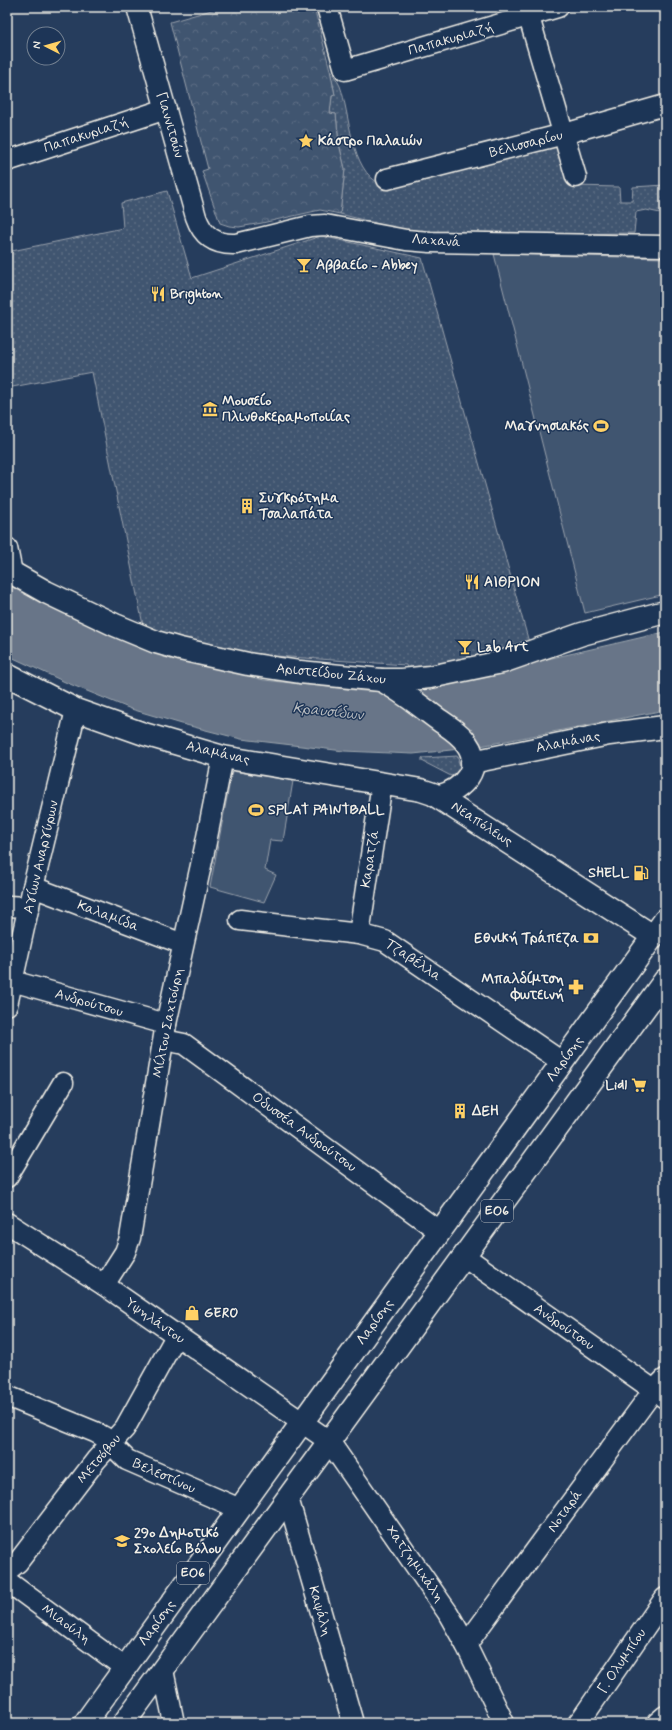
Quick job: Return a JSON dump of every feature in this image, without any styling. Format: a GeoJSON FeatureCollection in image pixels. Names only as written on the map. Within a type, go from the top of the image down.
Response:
{"type":"FeatureCollection","features":[{"type":"Feature","properties":{"kind":"main road","name":"Αριστείδου Ζάχου"},"geometry":{"type":"LineString","coordinates":[[10,572],[46,592],[114,625],[156,642],[180,649],[248,664],[300,672],[381,680],[402,680],[430,677],[502,662],[582,634],[665,612]]}},
{"type":"Feature","properties":{"kind":"main road","name":"Αλαμάνας"},"geometry":{"type":"LineString","coordinates":[[7,675],[76,710],[144,734],[223,757],[425,791],[440,796]]}},
{"type":"Feature","properties":{"kind":"main road"},"geometry":{"type":"LineString","coordinates":[[381,680],[399,690],[457,733],[471,755]]}},
{"type":"Feature","properties":{"kind":"main road","name":"Αλαμάνας"},"geometry":{"type":"LineString","coordinates":[[471,755],[665,726]]}},
{"type":"Feature","properties":{"kind":"main road","name":"Νεαπόλεως"},"geometry":{"type":"LineString","coordinates":[[440,796],[458,789],[463,784],[469,775],[471,755]]}},
{"type":"Feature","properties":{"kind":"main road","name":"Νεαπόλεως"},"geometry":{"type":"LineString","coordinates":[[440,796],[659,928]]}},
{"type":"Feature","properties":{"kind":"main road","name":"Λαρίσης"},"geometry":{"type":"LineString","coordinates":[[85,1723],[659,928]]}},
{"type":"Feature","properties":{"kind":"main road","name":"ΕΟ6"},"geometry":{"type":"LineString","coordinates":[[124,1723],[665,980]]}},
{"type":"Feature","properties":{"kind":"street","name":"Γιαννιτσών"},"geometry":{"type":"LineString","coordinates":[[138,7],[198,223],[202,230],[211,239]]}},
{"type":"Feature","properties":{"kind":"street","name":"Παπακυριαζή"},"geometry":{"type":"LineString","coordinates":[[327,7],[345,70],[527,11],[558,7]]}},
{"type":"Feature","properties":{"kind":"street"},"geometry":{"type":"LineString","coordinates":[[527,11],[576,177]]}},
{"type":"Feature","properties":{"kind":"street","name":"Βελισσαρίου"},"geometry":{"type":"LineString","coordinates":[[386,179],[564,134],[665,105]]}},
{"type":"Feature","properties":{"kind":"street","name":"Παπακυριαζή"},"geometry":{"type":"LineString","coordinates":[[7,161],[166,108]]}},
{"type":"Feature","properties":{"kind":"street","name":"Λαχανά"},"geometry":{"type":"LineString","coordinates":[[211,239],[225,244],[236,244],[310,226],[325,225],[406,240],[452,243],[665,246]]}},
{"type":"Feature","properties":{"kind":"street"},"geometry":{"type":"LineString","coordinates":[[7,548],[10,572]]}},
{"type":"Feature","properties":{"kind":"street","name":"Αγίων Αναργύρων"},"geometry":{"type":"LineString","coordinates":[[7,1005],[33,887],[76,710]]}},
{"type":"Feature","properties":{"kind":"street","name":"Μίλτου Σαχτούρη"},"geometry":{"type":"LineString","coordinates":[[104,1285],[125,1252],[130,1238],[165,1032],[223,757]]}},
{"type":"Feature","properties":{"kind":"street","name":"Καρατζά"},"geometry":{"type":"LineString","coordinates":[[359,934],[382,784]]}},
{"type":"Feature","properties":{"kind":"street","name":"Καλαμίδα"},"geometry":{"type":"LineString","coordinates":[[33,887],[183,944]]}},
{"type":"Feature","properties":{"kind":"street"},"geometry":{"type":"LineString","coordinates":[[7,906],[29,907]]}},
{"type":"Feature","properties":{"kind":"street","name":"Τζαβέλλα"},"geometry":{"type":"LineString","coordinates":[[240,920],[359,934],[385,940],[562,1062]]}},
{"type":"Feature","properties":{"kind":"street","name":"Ανδρούτσου"},"geometry":{"type":"LineString","coordinates":[[12,981],[165,1032]]}},
{"type":"Feature","properties":{"kind":"street","name":"Οδυσσέα Ανδρούτσου"},"geometry":{"type":"LineString","coordinates":[[165,1032],[184,1044],[440,1232]]}},
{"type":"Feature","properties":{"kind":"street"},"geometry":{"type":"LineString","coordinates":[[7,1177],[63,1083]]}},
{"type":"Feature","properties":{"kind":"street","name":"Υψηλάντου"},"geometry":{"type":"LineString","coordinates":[[7,1223],[104,1285],[302,1423]]}},
{"type":"Feature","properties":{"kind":"street","name":"Ανδρούτσου"},"geometry":{"type":"LineString","coordinates":[[464,1256],[661,1389]]}},
{"type":"Feature","properties":{"kind":"street","name":"Μετσόβου"},"geometry":{"type":"LineString","coordinates":[[7,1571],[18,1562],[96,1460],[125,1428],[176,1336]]}},
{"type":"Feature","properties":{"kind":"street","name":"Νοταρά"},"geometry":{"type":"LineString","coordinates":[[466,1645],[661,1389]]}},
{"type":"Feature","properties":{"kind":"street","name":"Βελεστίνου"},"geometry":{"type":"LineString","coordinates":[[7,1396],[95,1432],[112,1444],[127,1460],[240,1509]]}},
{"type":"Feature","properties":{"kind":"street","name":"Χατζημιχάλη"},"geometry":{"type":"LineString","coordinates":[[302,1423],[329,1441],[448,1613],[466,1645],[504,1723]]}},
{"type":"Feature","properties":{"kind":"street","name":"Καψάλη"},"geometry":{"type":"LineString","coordinates":[[288,1498],[353,1723]]}},
{"type":"Feature","properties":{"kind":"street","name":"Μιαούλη"},"geometry":{"type":"LineString","coordinates":[[7,1581],[125,1668]]}},
{"type":"Feature","properties":{"kind":"street","name":"Γ. Ολυμπίου"},"geometry":{"type":"LineString","coordinates":[[578,1723],[665,1598]]}},
{"type":"Feature","properties":{"kind":"street"},"geometry":{"type":"LineString","coordinates":[[163,1670],[174,1723]]}},
{"type":"Feature","properties":{"kind":"street"},"geometry":{"type":"LineString","coordinates":[[657,1723],[665,1716]]}},
{"type":"Feature","properties":{"kind":"green space"},"geometry":{"type":"Polygon","coordinates":[[[222,7],[314,7],[335,95],[332,96],[330,113],[336,114],[339,144],[345,169],[340,214],[320,210],[239,227],[220,223],[202,171],[208,169],[170,22],[222,7]]]}},
{"type":"Feature","properties":{"kind":"green space"},"geometry":{"type":"Polygon","coordinates":[[[330,70],[340,86],[357,154],[363,167],[371,177],[381,184],[560,144],[573,186],[619,187],[620,201],[632,201],[633,187],[665,185],[665,214],[646,210],[636,212],[634,233],[446,235],[395,228],[340,214],[345,169],[339,144],[336,114],[330,113],[332,96],[335,95],[330,70]]]}},
{"type":"Feature","properties":{"kind":"green space"},"geometry":{"type":"Polygon","coordinates":[[[167,191],[192,278],[321,236],[422,258],[530,646],[434,668],[431,665],[407,669],[406,665],[246,654],[144,630],[92,372],[7,388],[7,252],[123,228],[121,203],[167,191]]]}},
{"type":"Feature","properties":{"kind":"green space","name":"Μαγνησιακός"},"geometry":{"type":"Polygon","coordinates":[[[494,254],[665,258],[665,594],[585,613],[494,254]]]}},
{"type":"Feature","properties":{"kind":"green space"},"geometry":{"type":"Polygon","coordinates":[[[458,756],[460,769],[451,776],[422,761],[422,758],[458,756]]]}},
{"type":"Feature","properties":{"kind":"green space","name":"SPLAT PAINTBALL"},"geometry":{"type":"Polygon","coordinates":[[[232,771],[293,781],[283,841],[270,840],[265,870],[276,875],[264,902],[210,887],[232,771]]]}},
{"type":"Feature","properties":{"kind":"water","name":"Κραυσίδων"},"geometry":{"type":"Polygon","coordinates":[[[7,580],[181,659],[264,680],[364,691],[394,691],[409,689],[665,632],[665,710],[470,748],[413,754],[344,751],[241,739],[131,709],[65,682],[7,655],[7,580]]]}},
{"type":"Feature","properties":{"kind":"place","name":"Κάστρο Παλαιών"},"geometry":{"type":"Point","coordinates":[306,141]}},
{"type":"Feature","properties":{"kind":"place","name":"Αββαείο - Abbey"},"geometry":{"type":"Point","coordinates":[304,265]}},
{"type":"Feature","properties":{"kind":"place","name":"Brighton"},"geometry":{"type":"Point","coordinates":[158,294]}},
{"type":"Feature","properties":{"kind":"place","name":"Μουσείο Πλινθοκεραμοποιίας"},"geometry":{"type":"Point","coordinates":[210,409]}},
{"type":"Feature","properties":{"kind":"place","name":"Μαγνησιακός"},"geometry":{"type":"Point","coordinates":[601,426]}},
{"type":"Feature","properties":{"kind":"place","name":"Συγκρότημα Τσαλαπάτα"},"geometry":{"type":"Point","coordinates":[247,506]}},
{"type":"Feature","properties":{"kind":"place","name":"ΑΙΘΡΙΟΝ"},"geometry":{"type":"Point","coordinates":[472,582]}},
{"type":"Feature","properties":{"kind":"place","name":"Lab Art"},"geometry":{"type":"Point","coordinates":[465,647]}},
{"type":"Feature","properties":{"kind":"place","name":"SPLAT PAINTBALL"},"geometry":{"type":"Point","coordinates":[256,810]}},
{"type":"Feature","properties":{"kind":"place","name":"SHELL"},"geometry":{"type":"Point","coordinates":[641,873]}},
{"type":"Feature","properties":{"kind":"place","name":"Εθνική Τράπεζα"},"geometry":{"type":"Point","coordinates":[591,938]}},
{"type":"Feature","properties":{"kind":"place","name":"Μπαλδίμτση Φωτεινή"},"geometry":{"type":"Point","coordinates":[576,987]}},
{"type":"Feature","properties":{"kind":"place","name":"Lidl"},"geometry":{"type":"Point","coordinates":[639,1085]}},
{"type":"Feature","properties":{"kind":"place","name":"ΔΕΗ"},"geometry":{"type":"Point","coordinates":[460,1111]}},
{"type":"Feature","properties":{"kind":"place","name":"GERO"},"geometry":{"type":"Point","coordinates":[192,1313]}},
{"type":"Feature","properties":{"kind":"place","name":"29ο Δημοτικό Σχολείο Βόλου"},"geometry":{"type":"Point","coordinates":[122,1541]}}]}
